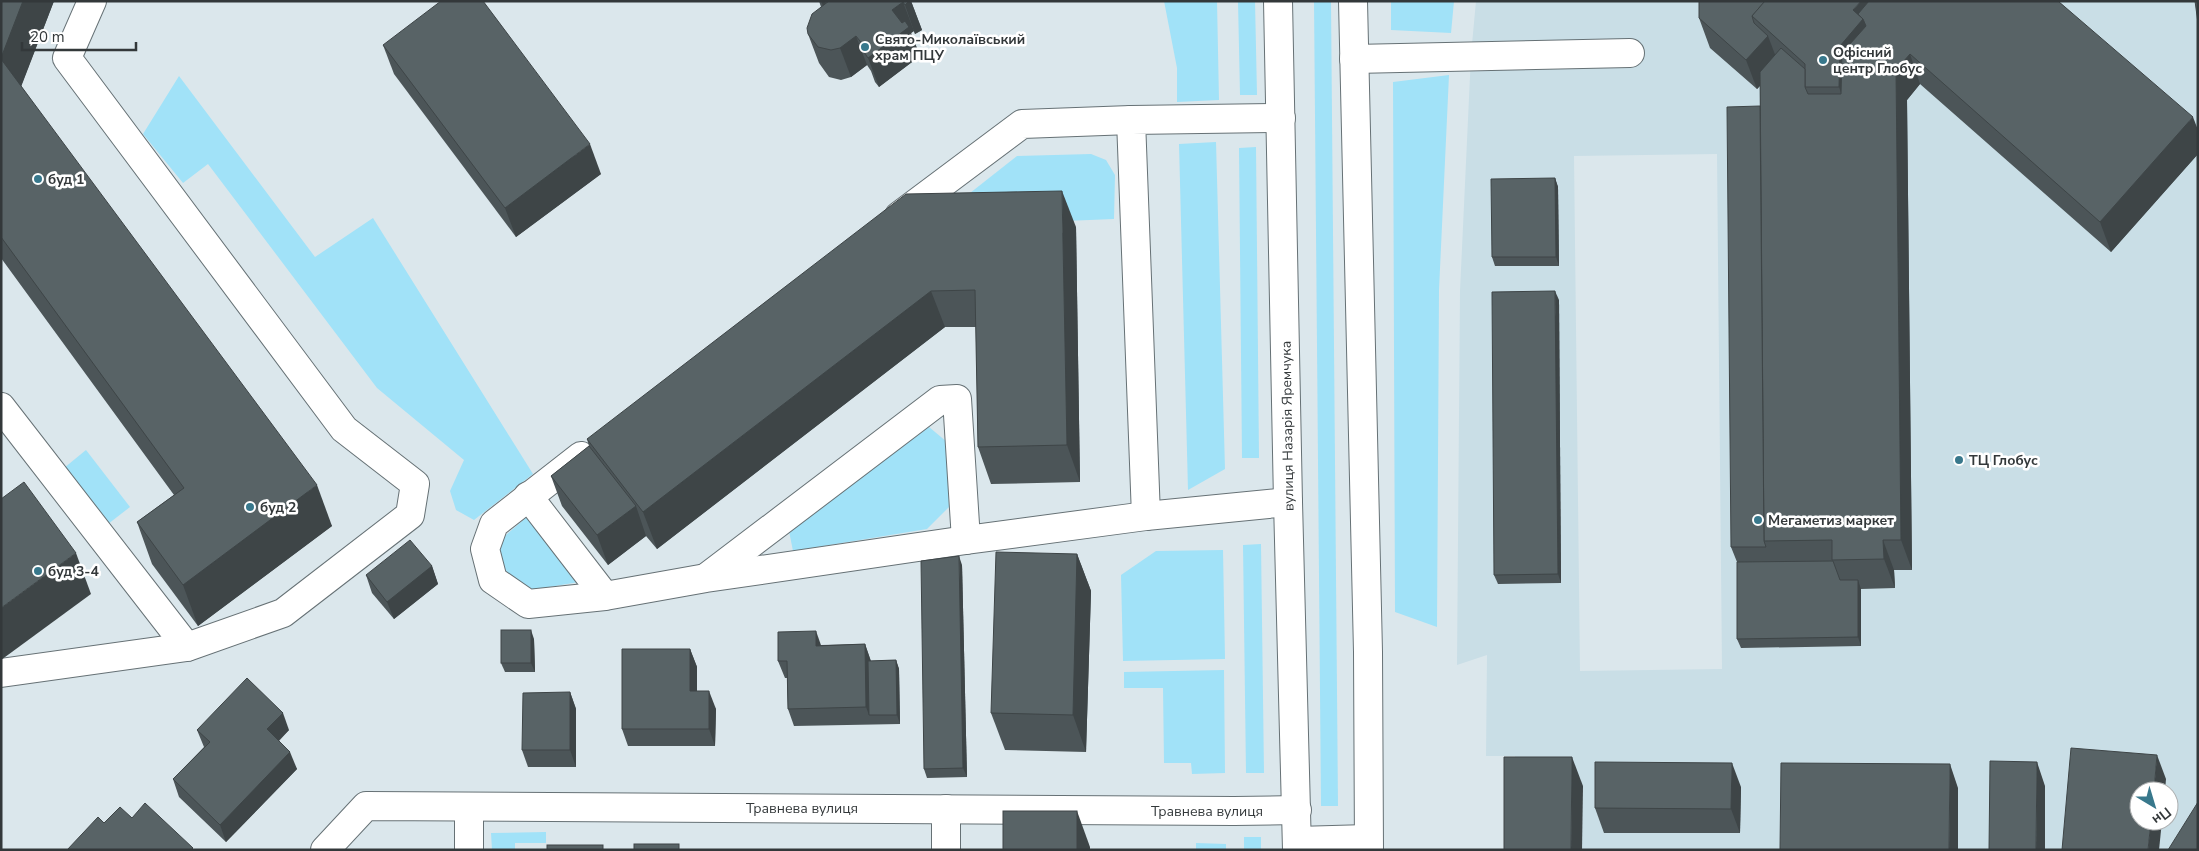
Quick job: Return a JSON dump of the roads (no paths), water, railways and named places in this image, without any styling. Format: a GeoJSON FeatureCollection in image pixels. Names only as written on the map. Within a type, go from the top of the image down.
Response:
{"type":"FeatureCollection","features":[{"type":"Feature","properties":{"kind":"street"},"geometry":{"type":"LineString","coordinates":[[1,673],[187,647],[283,613],[410,515],[415,484],[344,429],[67,58],[92,1]]}},
{"type":"Feature","properties":{"kind":"street","name":"вулиця Назарія Яремчука"},"geometry":{"type":"LineString","coordinates":[[1278,1],[1297,846]]}},
{"type":"Feature","properties":{"kind":"street"},"geometry":{"type":"LineString","coordinates":[[1297,846],[1368,845],[1368,652],[1353,1]]}},
{"type":"Feature","properties":{"kind":"street"},"geometry":{"type":"LineString","coordinates":[[1354,59],[1630,53]]}},
{"type":"Feature","properties":{"kind":"street"},"geometry":{"type":"LineString","coordinates":[[878,232],[1022,124],[1281,118]]}},
{"type":"Feature","properties":{"kind":"street"},"geometry":{"type":"LineString","coordinates":[[1131,120],[1146,516]]}},
{"type":"Feature","properties":{"kind":"street"},"geometry":{"type":"LineString","coordinates":[[706,578],[940,400],[957,399],[966,540]]}},
{"type":"Feature","properties":{"kind":"street"},"geometry":{"type":"LineString","coordinates":[[1,407],[187,647]]}},
{"type":"Feature","properties":{"kind":"street"},"geometry":{"type":"LineString","coordinates":[[600,442],[494,524],[485,549],[493,580],[528,604],[604,596],[706,578],[966,540],[1146,516],[1288,502]]}},
{"type":"Feature","properties":{"kind":"street"},"geometry":{"type":"LineString","coordinates":[[528,496],[604,596]]}},
{"type":"Feature","properties":{"kind":"street","name":"Травнева вулиця"},"geometry":{"type":"LineString","coordinates":[[325,850],[366,806],[1297,810]]}},
{"type":"Feature","properties":{"kind":"street"},"geometry":{"type":"LineString","coordinates":[[469,807],[470,850]]}},
{"type":"Feature","properties":{"kind":"street"},"geometry":{"type":"LineString","coordinates":[[946,809],[946,850]]}},
{"type":"Feature","properties":{"kind":"place","name":"Свято-Миколаївський храм ПЦУ"},"geometry":{"type":"Point","coordinates":[865,47]}},
{"type":"Feature","properties":{"kind":"place","name":"Офісний центр Глобус"},"geometry":{"type":"Point","coordinates":[1823,60]}},
{"type":"Feature","properties":{"kind":"place","name":"буд 1"},"geometry":{"type":"Point","coordinates":[38,179]}},
{"type":"Feature","properties":{"kind":"place","name":"ТЦ Глобус"},"geometry":{"type":"Point","coordinates":[1959,460]}},
{"type":"Feature","properties":{"kind":"place","name":"буд 2"},"geometry":{"type":"Point","coordinates":[250,507]}},
{"type":"Feature","properties":{"kind":"place","name":"Мегаметиз маркет"},"geometry":{"type":"Point","coordinates":[1758,520]}},
{"type":"Feature","properties":{"kind":"place","name":"буд 3-4"},"geometry":{"type":"Point","coordinates":[38,571]}}]}
